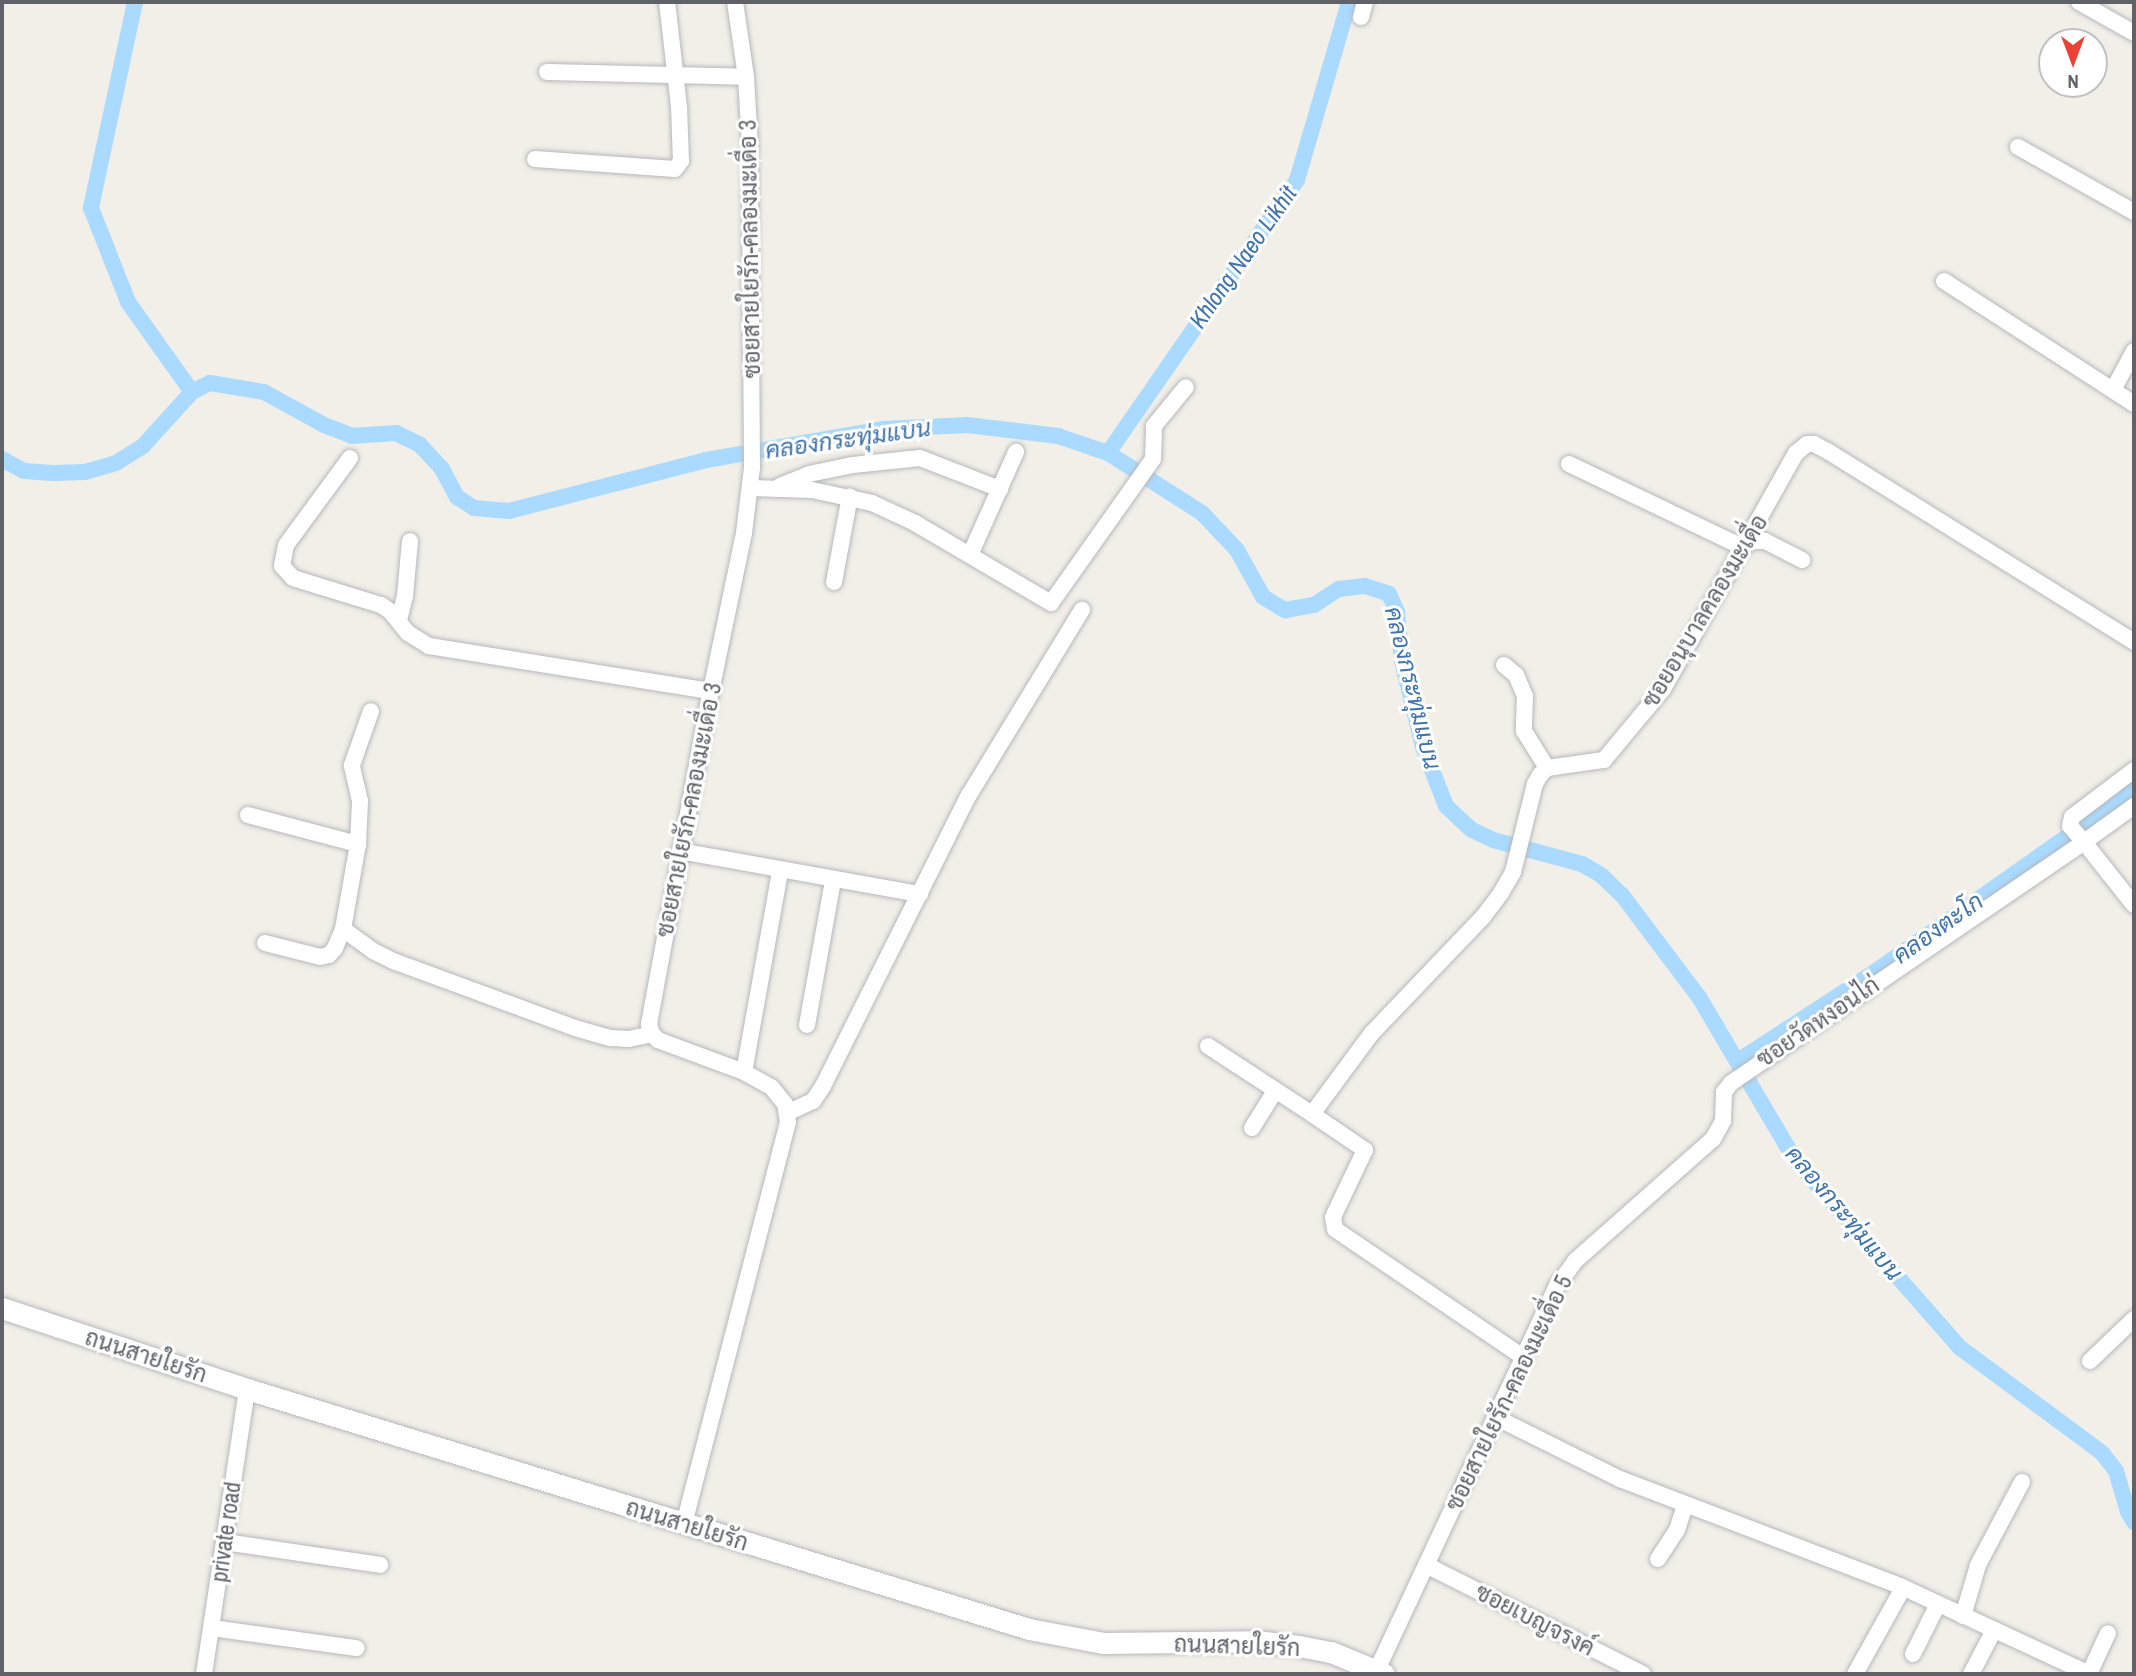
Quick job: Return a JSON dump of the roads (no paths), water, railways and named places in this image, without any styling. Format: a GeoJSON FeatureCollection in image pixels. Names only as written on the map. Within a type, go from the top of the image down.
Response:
{"type":"FeatureCollection","features":[{"type":"Feature","properties":{"kind":"street"},"geometry":{"type":"LineString","coordinates":[[535,159],[675,169],[681,161],[678,77],[667,2]]}},
{"type":"Feature","properties":{"kind":"street","name":"ซอยสายใยรัก-คลองมะเดื่อ 3"},"geometry":{"type":"LineString","coordinates":[[652,1034],[649,1024],[680,851],[744,533],[752,468],[751,159],[746,77],[735,2]]}},
{"type":"Feature","properties":{"kind":"street"},"geometry":{"type":"LineString","coordinates":[[2078,2],[2134,33]]}},
{"type":"Feature","properties":{"kind":"street"},"geometry":{"type":"LineString","coordinates":[[547,72],[746,77]]}},
{"type":"Feature","properties":{"kind":"street"},"geometry":{"type":"LineString","coordinates":[[2018,147],[2134,212]]}},
{"type":"Feature","properties":{"kind":"street"},"geometry":{"type":"LineString","coordinates":[[1944,281],[2134,404]]}},
{"type":"Feature","properties":{"kind":"street"},"geometry":{"type":"LineString","coordinates":[[2113,390],[2134,351]]}},
{"type":"Feature","properties":{"kind":"street"},"geometry":{"type":"LineString","coordinates":[[750,488],[778,488],[850,496],[903,517],[1051,603],[1153,459],[1154,426],[1186,387]]}},
{"type":"Feature","properties":{"kind":"street","name":"ซอยอนุบาลคลองมะเดื่อ"},"geometry":{"type":"LineString","coordinates":[[1547,768],[1604,760],[1622,742],[1663,689],[1802,446],[1814,444],[2134,642]]}},
{"type":"Feature","properties":{"kind":"street"},"geometry":{"type":"LineString","coordinates":[[970,555],[1016,452]]}},
{"type":"Feature","properties":{"kind":"street"},"geometry":{"type":"LineString","coordinates":[[350,458],[286,545],[282,566],[293,578],[381,605],[399,620],[408,633],[429,646],[711,691]]}},
{"type":"Feature","properties":{"kind":"street"},"geometry":{"type":"LineString","coordinates":[[778,488],[809,474],[853,464],[920,458],[1000,489]]}},
{"type":"Feature","properties":{"kind":"street"},"geometry":{"type":"LineString","coordinates":[[1569,464],[1746,544],[1765,541],[1802,560]]}},
{"type":"Feature","properties":{"kind":"street"},"geometry":{"type":"LineString","coordinates":[[834,582],[850,496]]}},
{"type":"Feature","properties":{"kind":"street"},"geometry":{"type":"LineString","coordinates":[[399,620],[405,596],[410,541]]}},
{"type":"Feature","properties":{"kind":"street"},"geometry":{"type":"LineString","coordinates":[[787,1113],[813,1101],[823,1086],[969,795],[1082,610]]}},
{"type":"Feature","properties":{"kind":"street"},"geometry":{"type":"LineString","coordinates":[[1312,1114],[1372,1032],[1483,917],[1513,872],[1535,784],[1547,768],[1524,731],[1525,696],[1516,675],[1504,665]]}},
{"type":"Feature","properties":{"kind":"street"},"geometry":{"type":"LineString","coordinates":[[265,943],[320,957],[329,955],[335,948],[343,929],[358,844],[360,801],[352,765],[370,711]]}},
{"type":"Feature","properties":{"kind":"street"},"geometry":{"type":"LineString","coordinates":[[2134,770],[2072,817],[2078,835],[2134,905]]}},
{"type":"Feature","properties":{"kind":"street"},"geometry":{"type":"LineString","coordinates":[[2078,835],[2134,806]]}},
{"type":"Feature","properties":{"kind":"street"},"geometry":{"type":"LineString","coordinates":[[248,815],[358,844]]}},
{"type":"Feature","properties":{"kind":"street","name":"ซอยวัดหงอนไก่"},"geometry":{"type":"LineString","coordinates":[[1731,1083],[2078,835]]}},
{"type":"Feature","properties":{"kind":"street"},"geometry":{"type":"LineString","coordinates":[[680,851],[920,894]]}},
{"type":"Feature","properties":{"kind":"street"},"geometry":{"type":"LineString","coordinates":[[744,1072],[780,871]]}},
{"type":"Feature","properties":{"kind":"street"},"geometry":{"type":"LineString","coordinates":[[807,1025],[833,880]]}},
{"type":"Feature","properties":{"kind":"street"},"geometry":{"type":"LineString","coordinates":[[343,929],[373,951],[396,962],[575,1028],[611,1038],[629,1039],[652,1034],[658,1040],[744,1072],[771,1087],[785,1104],[788,1122],[684,1524]]}},
{"type":"Feature","properties":{"kind":"street"},"geometry":{"type":"LineString","coordinates":[[1209,1046],[1365,1150],[1333,1217],[1335,1229],[1523,1357]]}},
{"type":"Feature","properties":{"kind":"street","name":"ซอยสายใยรัก-คลองมะเดื่อ 5"},"geometry":{"type":"LineString","coordinates":[[1378,1673],[1557,1286],[1575,1261],[1713,1139],[1723,1121],[1724,1092],[1731,1083]]}},
{"type":"Feature","properties":{"kind":"street"},"geometry":{"type":"LineString","coordinates":[[1252,1128],[1275,1091]]}},
{"type":"Feature","properties":{"kind":"street","name":"ถนนสายใยรัก"},"geometry":{"type":"LineString","coordinates":[[2,1308],[247,1389],[1065,1638],[1117,1644],[1256,1641],[1332,1651],[1378,1673]]}},
{"type":"Feature","properties":{"kind":"street"},"geometry":{"type":"LineString","coordinates":[[2090,1361],[2134,1319]]}},
{"type":"Feature","properties":{"kind":"street","name":"private road"},"geometry":{"type":"LineString","coordinates":[[204,1674],[247,1389]]}},
{"type":"Feature","properties":{"kind":"street"},"geometry":{"type":"LineString","coordinates":[[1495,1418],[1609,1474],[1903,1588],[2090,1674],[2108,1633]]}},
{"type":"Feature","properties":{"kind":"street"},"geometry":{"type":"LineString","coordinates":[[1964,1616],[1978,1565],[2022,1482]]}},
{"type":"Feature","properties":{"kind":"street"},"geometry":{"type":"LineString","coordinates":[[1658,1559],[1677,1530],[1685,1505]]}},
{"type":"Feature","properties":{"kind":"street"},"geometry":{"type":"LineString","coordinates":[[225,1542],[380,1565]]}},
{"type":"Feature","properties":{"kind":"street","name":"ซอยเบญจรงค์"},"geometry":{"type":"LineString","coordinates":[[1426,1565],[1643,1674]]}},
{"type":"Feature","properties":{"kind":"street"},"geometry":{"type":"LineString","coordinates":[[1855,1674],[1903,1588]]}},
{"type":"Feature","properties":{"kind":"street"},"geometry":{"type":"LineString","coordinates":[[1913,1654],[1938,1604]]}},
{"type":"Feature","properties":{"kind":"street"},"geometry":{"type":"LineString","coordinates":[[212,1628],[357,1648]]}},
{"type":"Feature","properties":{"kind":"street"},"geometry":{"type":"LineString","coordinates":[[1971,1674],[1994,1630]]}},
{"type":"Feature","properties":{"kind":"waterway"},"geometry":{"type":"LineString","coordinates":[[135,2],[91,208],[128,302],[192,392]]}},
{"type":"Feature","properties":{"kind":"waterway","name":"Khlong Naeo Likhit"},"geometry":{"type":"LineString","coordinates":[[1108,453],[1297,180],[1349,2]]}},
{"type":"Feature","properties":{"kind":"waterway","name":"คลองกระทุ่มแบน"},"geometry":{"type":"LineString","coordinates":[[2,459],[24,471],[55,473],[85,472],[116,463],[143,446],[192,392],[210,383],[264,392],[324,425],[352,436],[396,433],[419,444],[442,469],[457,497],[474,508],[509,511],[706,460],[884,429],[967,425],[1058,436],[1108,453],[1202,513],[1237,550],[1263,597],[1285,610],[1314,605],[1339,589],[1365,586],[1389,594],[1397,612],[1402,661],[1423,747],[1446,806],[1472,830],[1493,840],[1582,864],[1601,875],[1622,895],[1699,997],[1795,1160],[1959,1347],[2102,1453],[2116,1471],[2128,1512],[2134,1522]]}},
{"type":"Feature","properties":{"kind":"waterway","name":"คลองตะโก"},"geometry":{"type":"LineString","coordinates":[[1738,1061],[1876,971],[2134,790]]}}]}
